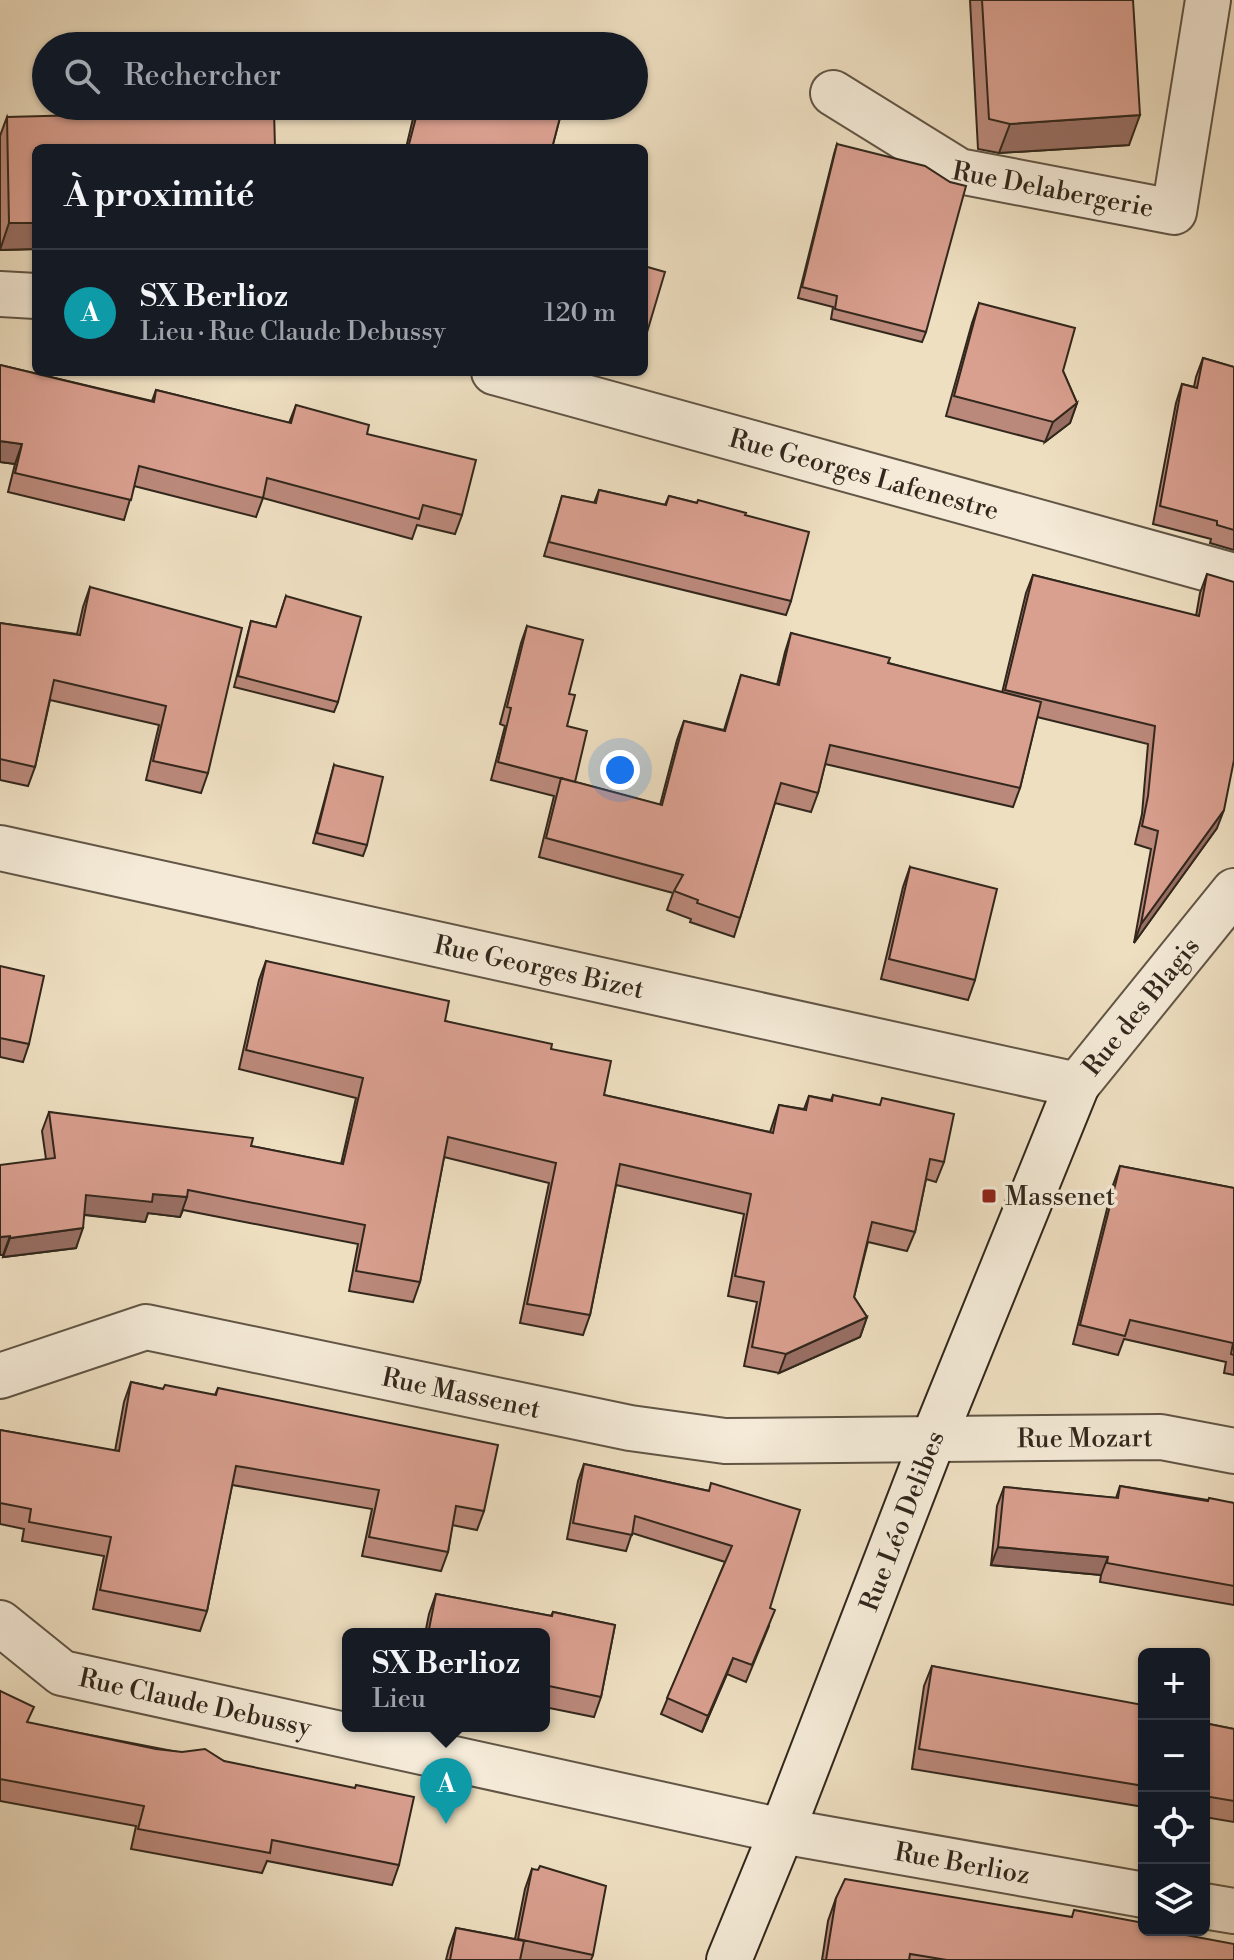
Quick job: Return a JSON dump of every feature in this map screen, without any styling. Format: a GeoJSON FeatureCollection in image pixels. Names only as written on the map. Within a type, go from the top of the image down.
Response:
{"type":"FeatureCollection","features":[{"type":"Feature","properties":{"kind":"street","name":"Rue Delabergerie"},"geometry":{"type":"LineString","coordinates":[[833,93],[959,171],[1174,212],[1208,0]]}},
{"type":"Feature","properties":{"kind":"street"},"geometry":{"type":"LineString","coordinates":[[0,294],[32,296]]}},
{"type":"Feature","properties":{"kind":"street","name":"Rue Georges Lafenestre"},"geometry":{"type":"LineString","coordinates":[[509,376],[1234,576]]}},
{"type":"Feature","properties":{"kind":"street","name":"Rue Georges Bizet"},"geometry":{"type":"LineString","coordinates":[[0,848],[1077,1085]]}},
{"type":"Feature","properties":{"kind":"street","name":"Rue des Blagis"},"geometry":{"type":"LineString","coordinates":[[1077,1085],[1234,891]]}},
{"type":"Feature","properties":{"kind":"street","name":"Rue Léo Delibes"},"geometry":{"type":"LineString","coordinates":[[729,1960],[934,1437],[1077,1085]]}},
{"type":"Feature","properties":{"kind":"street","name":"Rue Massenet"},"geometry":{"type":"LineString","coordinates":[[0,1376],[146,1327],[644,1430],[725,1441],[934,1437]]}},
{"type":"Feature","properties":{"kind":"street","name":"Rue Mozart"},"geometry":{"type":"LineString","coordinates":[[934,1437],[1161,1437],[1234,1451]]}},
{"type":"Feature","properties":{"kind":"street","name":"Rue Claude Debussy"},"geometry":{"type":"LineString","coordinates":[[0,1623],[62,1673],[782,1831]]}},
{"type":"Feature","properties":{"kind":"street","name":"Rue Berlioz"},"geometry":{"type":"LineString","coordinates":[[782,1831],[1138,1894]]}},
{"type":"Feature","properties":{"kind":"street"},"geometry":{"type":"LineString","coordinates":[[1210,1907],[1234,1911]]}},
{"type":"Feature","properties":{"kind":"building"},"geometry":{"type":"Polygon","coordinates":[[[982,0],[1133,0],[1140,115],[1010,124],[989,119],[982,0]]]}},
{"type":"Feature","properties":{"kind":"building"},"geometry":{"type":"Polygon","coordinates":[[[32,116],[32,120],[274,120],[275,144],[32,144],[32,223],[9,223],[7,117],[32,116]]]}},
{"type":"Feature","properties":{"kind":"building"},"geometry":{"type":"Polygon","coordinates":[[[415,120],[559,120],[553,144],[409,144],[415,120]]]}},
{"type":"Feature","properties":{"kind":"building"},"geometry":{"type":"Polygon","coordinates":[[[837,144],[925,166],[950,182],[966,186],[926,332],[835,309],[837,296],[802,287],[837,144]]]}},
{"type":"Feature","properties":{"kind":"building"},"geometry":{"type":"Polygon","coordinates":[[[648,267],[665,272],[648,329],[648,267]]]}},
{"type":"Feature","properties":{"kind":"building"},"geometry":{"type":"Polygon","coordinates":[[[979,303],[1075,328],[1063,371],[1077,403],[1053,422],[954,396],[979,303]]]}},
{"type":"Feature","properties":{"kind":"building"},"geometry":{"type":"Polygon","coordinates":[[[1203,358],[1234,367],[1234,530],[1217,525],[1217,521],[1160,506],[1182,384],[1197,388],[1203,358]]]}},
{"type":"Feature","properties":{"kind":"building"},"geometry":{"type":"Polygon","coordinates":[[[0,365],[32,373],[32,376],[46,376],[154,402],[156,390],[291,423],[296,405],[369,425],[367,434],[476,460],[462,515],[423,505],[419,519],[267,478],[263,498],[139,466],[131,500],[15,473],[22,444],[0,441],[0,365]]]}},
{"type":"Feature","properties":{"kind":"building"},"geometry":{"type":"Polygon","coordinates":[[[599,490],[666,505],[669,496],[697,503],[698,500],[809,532],[791,601],[549,542],[562,496],[596,503],[599,490]]]}},
{"type":"Feature","properties":{"kind":"building"},"geometry":{"type":"Polygon","coordinates":[[[1207,574],[1234,582],[1234,760],[1224,810],[1141,924],[1158,831],[1142,826],[1155,726],[1005,690],[1033,575],[1199,616],[1207,574]]]}},
{"type":"Feature","properties":{"kind":"building"},"geometry":{"type":"Polygon","coordinates":[[[90,587],[242,628],[208,773],[153,761],[166,706],[54,680],[35,767],[0,759],[0,623],[80,635],[90,587]]]}},
{"type":"Feature","properties":{"kind":"building"},"geometry":{"type":"Polygon","coordinates":[[[286,596],[361,617],[338,702],[238,676],[251,621],[276,627],[286,596]]]}},
{"type":"Feature","properties":{"kind":"building"},"geometry":{"type":"Polygon","coordinates":[[[527,626],[583,640],[569,694],[575,695],[567,726],[587,731],[575,782],[498,762],[511,708],[507,707],[527,626]]]}},
{"type":"Feature","properties":{"kind":"building"},"geometry":{"type":"Polygon","coordinates":[[[791,633],[890,658],[888,663],[1041,702],[1020,788],[830,745],[818,793],[781,783],[740,918],[674,891],[683,875],[546,838],[561,778],[662,805],[684,721],[725,731],[741,675],[779,685],[791,633]]]}},
{"type":"Feature","properties":{"kind":"building"},"geometry":{"type":"Polygon","coordinates":[[[334,765],[383,777],[367,845],[317,833],[334,765]]]}},
{"type":"Feature","properties":{"kind":"building"},"geometry":{"type":"Polygon","coordinates":[[[910,867],[997,889],[975,980],[889,959],[910,867]]]}},
{"type":"Feature","properties":{"kind":"building"},"geometry":{"type":"Polygon","coordinates":[[[266,961],[449,1001],[445,1021],[552,1044],[551,1049],[611,1061],[604,1095],[773,1133],[779,1105],[806,1110],[809,1096],[832,1101],[833,1095],[880,1105],[882,1098],[954,1114],[944,1162],[930,1159],[915,1232],[872,1222],[854,1297],[867,1317],[786,1354],[752,1347],[764,1282],[735,1276],[751,1194],[620,1164],[590,1315],[527,1304],[556,1163],[448,1137],[420,1282],[356,1271],[365,1225],[188,1190],[187,1197],[153,1194],[152,1202],[86,1195],[83,1228],[0,1237],[0,1165],[55,1158],[49,1112],[253,1138],[251,1146],[343,1164],[363,1078],[246,1050],[266,961]]]}},
{"type":"Feature","properties":{"kind":"building"},"geometry":{"type":"Polygon","coordinates":[[[0,966],[44,976],[29,1044],[0,1038],[0,966]]]}},
{"type":"Feature","properties":{"kind":"building"},"geometry":{"type":"Polygon","coordinates":[[[1120,1166],[1234,1188],[1234,1355],[1231,1354],[1233,1343],[1130,1320],[1125,1336],[1080,1325],[1120,1166]]]}},
{"type":"Feature","properties":{"kind":"building"},"geometry":{"type":"Polygon","coordinates":[[[131,1382],[216,1395],[218,1388],[498,1445],[484,1511],[456,1506],[448,1552],[369,1537],[379,1490],[236,1466],[207,1611],[100,1590],[111,1537],[29,1522],[31,1509],[0,1503],[0,1430],[119,1451],[131,1382]]]}},
{"type":"Feature","properties":{"kind":"building"},"geometry":{"type":"Polygon","coordinates":[[[584,1464],[709,1491],[711,1483],[800,1510],[770,1608],[775,1610],[752,1665],[733,1658],[708,1716],[667,1698],[732,1546],[635,1516],[632,1535],[573,1523],[584,1464]]]}},
{"type":"Feature","properties":{"kind":"building"},"geometry":{"type":"Polygon","coordinates":[[[1120,1486],[1234,1503],[1234,1586],[1107,1563],[1108,1557],[998,1547],[1004,1487],[1118,1498],[1120,1486]]]}},
{"type":"Feature","properties":{"kind":"building"},"geometry":{"type":"Polygon","coordinates":[[[436,1594],[615,1625],[601,1697],[550,1686],[550,1628],[429,1628],[436,1594]]]}},
{"type":"Feature","properties":{"kind":"building"},"geometry":{"type":"Polygon","coordinates":[[[932,1666],[1138,1704],[1138,1785],[919,1749],[932,1666]]]}},
{"type":"Feature","properties":{"kind":"building"},"geometry":{"type":"Polygon","coordinates":[[[0,1691],[34,1707],[27,1722],[156,1749],[182,1752],[205,1749],[224,1761],[414,1797],[399,1865],[272,1840],[270,1853],[138,1829],[144,1806],[0,1779],[0,1691]]]}},
{"type":"Feature","properties":{"kind":"building"},"geometry":{"type":"Polygon","coordinates":[[[1210,1724],[1234,1729],[1234,1801],[1210,1797],[1210,1724]]]}},
{"type":"Feature","properties":{"kind":"building"},"geometry":{"type":"Polygon","coordinates":[[[540,1866],[606,1886],[593,1955],[518,1939],[532,1869],[538,1870],[540,1866]]]}},
{"type":"Feature","properties":{"kind":"building"},"geometry":{"type":"Polygon","coordinates":[[[845,1879],[1072,1917],[1074,1910],[1138,1922],[1138,1936],[1191,1936],[1234,1944],[1234,1960],[947,1960],[910,1954],[909,1960],[826,1960],[836,1898],[845,1879]]]}},
{"type":"Feature","properties":{"kind":"building"},"geometry":{"type":"Polygon","coordinates":[[[456,1928],[524,1941],[520,1960],[450,1960],[456,1928]]]}},
{"type":"Feature","properties":{"kind":"place","name":"Massenet"},"geometry":{"type":"Point","coordinates":[989,1196]}},
{"type":"Feature","properties":{"kind":"place","name":"SX Berlioz"},"geometry":{"type":"Point","coordinates":[446,1824]}}]}
